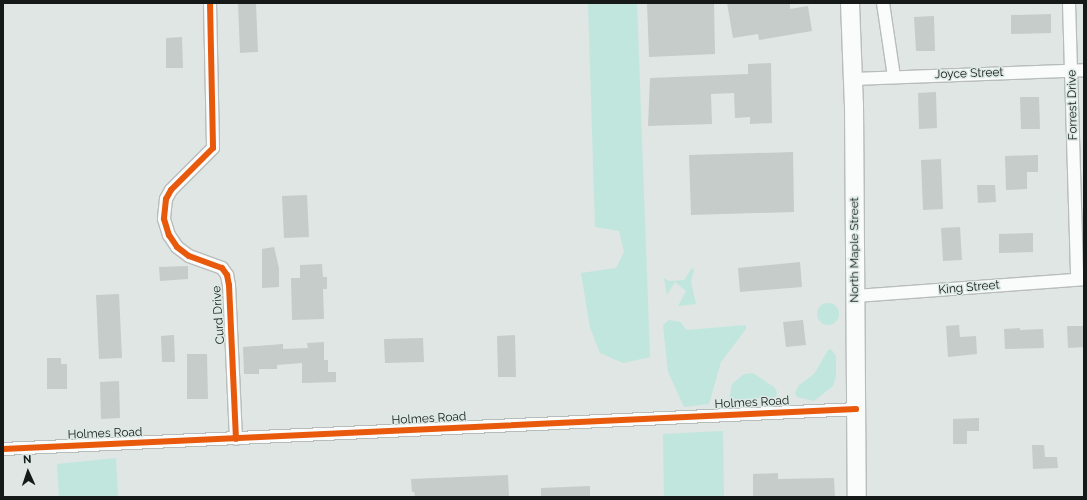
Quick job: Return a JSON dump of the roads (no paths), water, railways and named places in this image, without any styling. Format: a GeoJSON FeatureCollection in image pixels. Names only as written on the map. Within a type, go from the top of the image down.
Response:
{"type":"FeatureCollection","features":[{"type":"Feature","properties":{"kind":"main road","name":"North Maple Street"},"geometry":{"type":"LineString","coordinates":[[850,3],[853,79],[857,497]]}},
{"type":"Feature","properties":{"kind":"street","name":"Curd Drive"},"geometry":{"type":"LineString","coordinates":[[210,3],[213,148],[171,190],[166,199],[164,218],[177,247],[189,256],[222,268],[229,284],[236,439]]}},
{"type":"Feature","properties":{"kind":"street"},"geometry":{"type":"LineString","coordinates":[[883,3],[894,77]]}},
{"type":"Feature","properties":{"kind":"street","name":"Forrest Drive"},"geometry":{"type":"LineString","coordinates":[[1070,3],[1078,71],[1081,279]]}},
{"type":"Feature","properties":{"kind":"street","name":"Joyce Street"},"geometry":{"type":"LineString","coordinates":[[853,79],[1078,71]]}},
{"type":"Feature","properties":{"kind":"street","name":"King Street"},"geometry":{"type":"LineString","coordinates":[[855,296],[1081,279]]}},
{"type":"Feature","properties":{"kind":"street","name":"Holmes Road"},"geometry":{"type":"LineString","coordinates":[[3,449],[856,408]]}}]}
